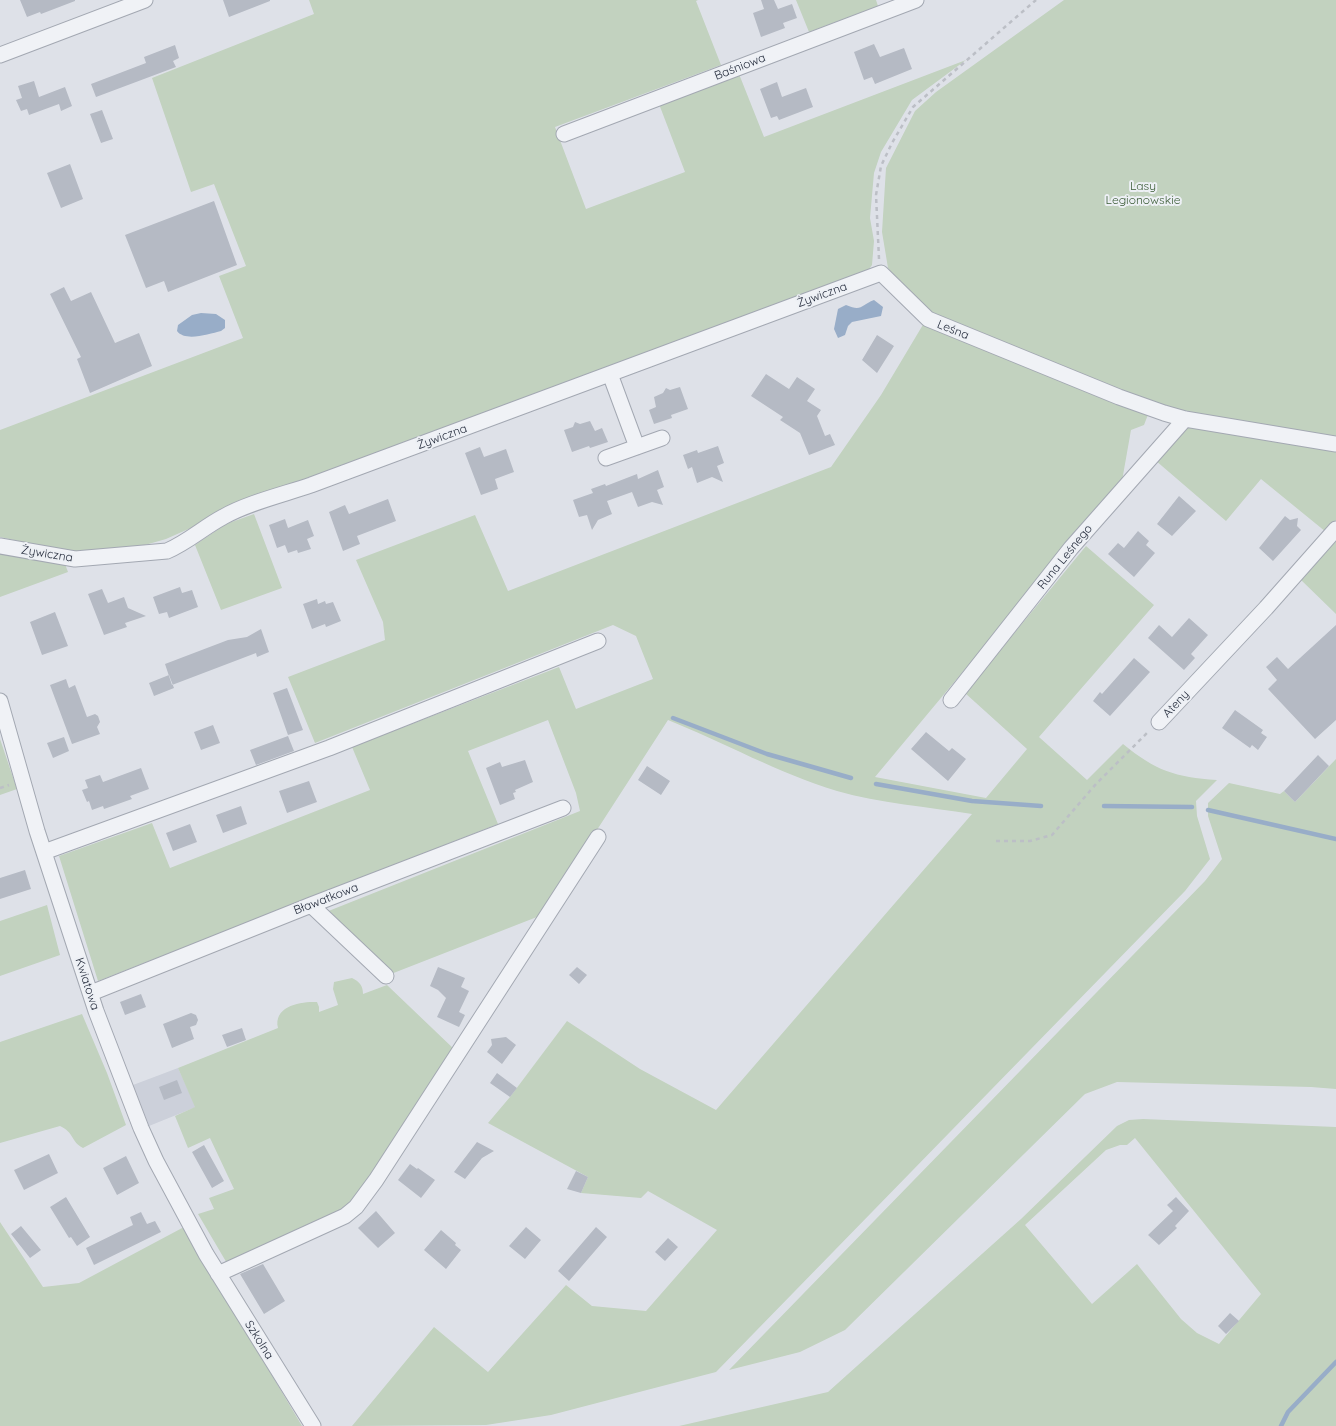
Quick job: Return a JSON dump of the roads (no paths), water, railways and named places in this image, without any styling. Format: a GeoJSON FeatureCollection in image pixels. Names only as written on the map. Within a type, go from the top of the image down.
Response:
{"type":"FeatureCollection","features":[{"type":"Feature","properties":{"kind":"street"},"geometry":{"type":"LineString","coordinates":[[0,55],[144,0]]}},
{"type":"Feature","properties":{"kind":"street","name":"Baśniowa"},"geometry":{"type":"LineString","coordinates":[[564,134],[916,0]]}},
{"type":"Feature","properties":{"kind":"street","name":"Żywiczna"},"geometry":{"type":"LineString","coordinates":[[0,546],[75,560],[167,551],[180,545],[223,517],[237,511],[312,485],[881,273]]}},
{"type":"Feature","properties":{"kind":"street","name":"Leśna"},"geometry":{"type":"LineString","coordinates":[[881,273],[928,320],[1119,397],[1164,413],[1185,418],[1336,444]]}},
{"type":"Feature","properties":{"kind":"street"},"geometry":{"type":"LineString","coordinates":[[610,374],[637,447]]}},
{"type":"Feature","properties":{"kind":"street","name":"Runa Leśnego"},"geometry":{"type":"LineString","coordinates":[[951,700],[1071,548],[1185,418]]}},
{"type":"Feature","properties":{"kind":"street"},"geometry":{"type":"LineString","coordinates":[[606,458],[662,438]]}},
{"type":"Feature","properties":{"kind":"street","name":"Ateny"},"geometry":{"type":"LineString","coordinates":[[1159,722],[1266,608],[1336,529]]}},
{"type":"Feature","properties":{"kind":"street"},"geometry":{"type":"LineString","coordinates":[[44,852],[328,748],[598,641]]}},
{"type":"Feature","properties":{"kind":"street","name":"Kwiatowa"},"geometry":{"type":"LineString","coordinates":[[0,701],[44,852],[90,994],[156,1161],[206,1254]]}},
{"type":"Feature","properties":{"kind":"street","name":"Bławatkowa"},"geometry":{"type":"LineString","coordinates":[[90,994],[311,905],[563,808]]}},
{"type":"Feature","properties":{"kind":"street"},"geometry":{"type":"LineString","coordinates":[[218,1274],[345,1216],[356,1207],[376,1180],[598,837]]}},
{"type":"Feature","properties":{"kind":"street"},"geometry":{"type":"LineString","coordinates":[[311,905],[386,976]]}},
{"type":"Feature","properties":{"kind":"street","name":"Szkolna"},"geometry":{"type":"LineString","coordinates":[[206,1254],[313,1426]]}},
{"type":"Feature","properties":{"kind":"water"},"geometry":{"type":"Polygon","coordinates":[[[874,300],[883,307],[881,316],[852,322],[848,326],[845,335],[838,338],[834,329],[838,309],[846,305],[858,308],[874,300]]]}},
{"type":"Feature","properties":{"kind":"water"},"geometry":{"type":"Polygon","coordinates":[[[201,313],[216,314],[225,320],[225,328],[221,331],[191,337],[177,331],[178,325],[192,315],[201,313]]]}},
{"type":"Feature","properties":{"kind":"waterway"},"geometry":{"type":"LineString","coordinates":[[673,718],[767,754],[851,778]]}},
{"type":"Feature","properties":{"kind":"waterway"},"geometry":{"type":"LineString","coordinates":[[876,784],[972,801],[1041,806]]}},
{"type":"Feature","properties":{"kind":"waterway"},"geometry":{"type":"LineString","coordinates":[[1104,806],[1192,807]]}},
{"type":"Feature","properties":{"kind":"waterway"},"geometry":{"type":"LineString","coordinates":[[1208,810],[1336,839]]}},
{"type":"Feature","properties":{"kind":"waterway"},"geometry":{"type":"LineString","coordinates":[[1281,1426],[1288,1412],[1336,1362]]}},
{"type":"Feature","properties":{"kind":"park label","name":"Lasy Legionowskie"},"geometry":{"type":"Point","coordinates":[1143,193]}}]}
